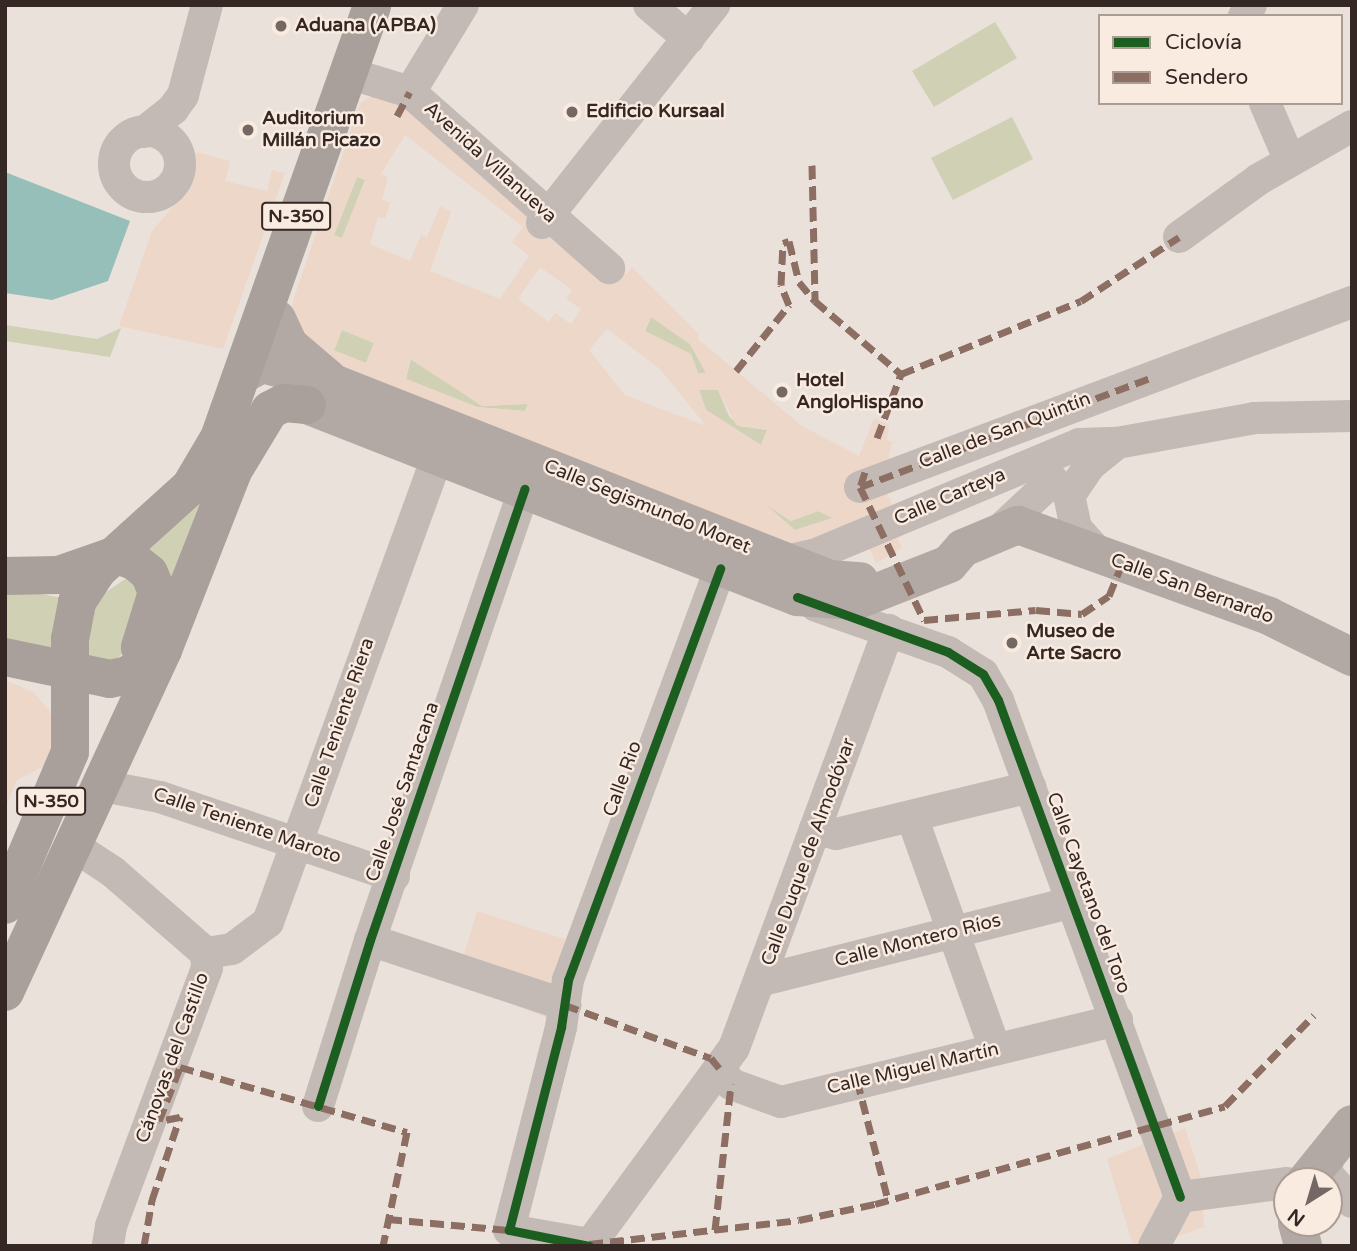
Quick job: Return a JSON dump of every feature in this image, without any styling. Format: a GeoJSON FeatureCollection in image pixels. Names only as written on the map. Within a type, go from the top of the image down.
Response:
{"type":"FeatureCollection","features":[{"type":"Feature","properties":{"kind":"highway","name":"N-350"},"geometry":{"type":"LineString","coordinates":[[10,895],[66,765],[72,715],[69,639],[77,603],[88,582],[200,475],[277,319],[358,68],[372,5]]}},
{"type":"Feature","properties":{"kind":"highway","name":"N-350"},"geometry":{"type":"LineString","coordinates":[[5,992],[50,898],[97,785],[163,650],[233,471],[252,369],[345,74],[358,68]]}},
{"type":"Feature","properties":{"kind":"highway"},"geometry":{"type":"LineString","coordinates":[[233,471],[270,410],[284,402],[320,394]]}},
{"type":"Feature","properties":{"kind":"highway"},"geometry":{"type":"LineString","coordinates":[[15,571],[74,572],[116,555],[149,573],[157,592],[150,623],[120,701],[117,743]]}},
{"type":"Feature","properties":{"kind":"highway"},"geometry":{"type":"LineString","coordinates":[[5,657],[110,679],[128,675],[163,650]]}},
{"type":"Feature","properties":{"kind":"highway"},"geometry":{"type":"LineString","coordinates":[[5,665],[49,687],[72,715]]}},
{"type":"Feature","properties":{"kind":"main road","name":"Calle Segismundo Moret"},"geometry":{"type":"LineString","coordinates":[[277,319],[289,345],[320,394],[438,456],[797,597],[855,601],[949,564],[963,548]]}},
{"type":"Feature","properties":{"kind":"main road","name":"Calle Segismundo Moret"},"geometry":{"type":"LineString","coordinates":[[252,369],[845,583],[862,580],[947,545],[963,548]]}},
{"type":"Feature","properties":{"kind":"main road","name":"Calle San Bernardo"},"geometry":{"type":"LineString","coordinates":[[1032,532],[1269,616],[1352,657]]}},
{"type":"Feature","properties":{"kind":"main road"},"geometry":{"type":"LineString","coordinates":[[963,548],[1032,532]]}},
{"type":"Feature","properties":{"kind":"street"},"geometry":{"type":"LineString","coordinates":[[183,95],[189,114],[174,182],[166,191],[145,197],[124,188],[117,178],[115,156],[127,137],[144,132],[167,116],[183,95],[207,5]]}},
{"type":"Feature","properties":{"kind":"street"},"geometry":{"type":"LineString","coordinates":[[410,92],[463,5]]}},
{"type":"Feature","properties":{"kind":"street"},"geometry":{"type":"LineString","coordinates":[[649,5],[690,38]]}},
{"type":"Feature","properties":{"kind":"street"},"geometry":{"type":"LineString","coordinates":[[545,219],[714,5]]}},
{"type":"Feature","properties":{"kind":"street","name":"Avenida Villanueva"},"geometry":{"type":"LineString","coordinates":[[358,68],[410,92],[545,219],[609,268]]}},
{"type":"Feature","properties":{"kind":"street"},"geometry":{"type":"LineString","coordinates":[[1266,105],[1290,160]]}},
{"type":"Feature","properties":{"kind":"street"},"geometry":{"type":"LineString","coordinates":[[1179,237],[1290,160],[1352,126]]}},
{"type":"Feature","properties":{"kind":"street"},"geometry":{"type":"LineString","coordinates":[[144,132],[170,140],[180,161]]}},
{"type":"Feature","properties":{"kind":"street","name":"Calle de San Quintín"},"geometry":{"type":"LineString","coordinates":[[860,486],[1352,302]]}},
{"type":"Feature","properties":{"kind":"street","name":"Calle Carteya"},"geometry":{"type":"LineString","coordinates":[[1032,532],[1053,480],[1078,462],[1109,448],[1254,418],[1352,416]]}},
{"type":"Feature","properties":{"kind":"street","name":"Calle Carteya"},"geometry":{"type":"LineString","coordinates":[[785,561],[814,555],[1079,444],[1109,448]]}},
{"type":"Feature","properties":{"kind":"street"},"geometry":{"type":"LineString","coordinates":[[1101,555],[1076,528],[1069,507],[1075,483],[1109,448]]}},
{"type":"Feature","properties":{"kind":"street","name":"Calle Teniente Riera"},"geometry":{"type":"LineString","coordinates":[[206,953],[232,949],[268,922],[298,844],[354,678],[438,456]]}},
{"type":"Feature","properties":{"kind":"street"},"geometry":{"type":"LineString","coordinates":[[1032,532],[1051,514],[1053,480]]}},
{"type":"Feature","properties":{"kind":"street","name":"Calle José Santacana"},"geometry":{"type":"LineString","coordinates":[[318,1107],[370,940],[524,489]]}},
{"type":"Feature","properties":{"kind":"street","name":"Calle Rio"},"geometry":{"type":"LineString","coordinates":[[589,1245],[509,1230],[565,1004],[568,980],[720,568]]}},
{"type":"Feature","properties":{"kind":"street"},"geometry":{"type":"LineString","coordinates":[[797,597],[889,631]]}},
{"type":"Feature","properties":{"kind":"street","name":"Calle Cayetano del Toro"},"geometry":{"type":"LineString","coordinates":[[889,631],[948,652],[983,674],[998,699],[1180,1197]]}},
{"type":"Feature","properties":{"kind":"street","name":"Calle Duque de Almodóvar"},"geometry":{"type":"LineString","coordinates":[[589,1245],[734,1048],[763,979],[815,829],[889,631]]}},
{"type":"Feature","properties":{"kind":"street","name":"Calle Teniente Maroto"},"geometry":{"type":"LineString","coordinates":[[97,785],[143,791],[394,876]]}},
{"type":"Feature","properties":{"kind":"street"},"geometry":{"type":"LineString","coordinates":[[815,829],[835,834],[1030,787]]}},
{"type":"Feature","properties":{"kind":"street"},"geometry":{"type":"LineString","coordinates":[[912,817],[995,1049]]}},
{"type":"Feature","properties":{"kind":"street","name":"Cánovas del Castillo"},"geometry":{"type":"LineString","coordinates":[[72,845],[113,872],[206,953],[207,968],[111,1226],[108,1246]]}},
{"type":"Feature","properties":{"kind":"street","name":"Calle Montero Ríos"},"geometry":{"type":"LineString","coordinates":[[763,979],[1073,902]]}},
{"type":"Feature","properties":{"kind":"street"},"geometry":{"type":"LineString","coordinates":[[370,940],[565,1004]]}},
{"type":"Feature","properties":{"kind":"street","name":"Calle Miguel Martín"},"geometry":{"type":"LineString","coordinates":[[719,1068],[731,1084],[781,1102],[1117,1020]]}},
{"type":"Feature","properties":{"kind":"street"},"geometry":{"type":"LineString","coordinates":[[1154,1244],[1180,1197],[1273,1178]]}},
{"type":"Feature","properties":{"kind":"green space"},"geometry":{"type":"Polygon","coordinates":[[[995,22],[1017,58],[934,107],[912,71],[995,22]]]}},
{"type":"Feature","properties":{"kind":"green space"},"geometry":{"type":"Polygon","coordinates":[[[1012,117],[1033,159],[953,200],[931,158],[1012,117]]]}},
{"type":"Feature","properties":{"kind":"green space"},"geometry":{"type":"Polygon","coordinates":[[[357,177],[365,180],[342,238],[334,235],[357,177]]]}},
{"type":"Feature","properties":{"kind":"green space"},"geometry":{"type":"Polygon","coordinates":[[[651,317],[690,344],[706,373],[698,373],[691,354],[645,331],[651,317]]]}},
{"type":"Feature","properties":{"kind":"green space"},"geometry":{"type":"Polygon","coordinates":[[[5,325],[97,339],[121,328],[110,357],[5,341],[5,325]]]}},
{"type":"Feature","properties":{"kind":"green space"},"geometry":{"type":"Polygon","coordinates":[[[342,330],[374,343],[366,363],[334,351],[342,330]]]}},
{"type":"Feature","properties":{"kind":"green space"},"geometry":{"type":"Polygon","coordinates":[[[411,358],[482,406],[528,404],[525,411],[477,407],[406,379],[411,358]]]}},
{"type":"Feature","properties":{"kind":"green space"},"geometry":{"type":"Polygon","coordinates":[[[699,390],[718,390],[729,416],[739,426],[767,430],[761,445],[706,410],[699,390]]]}},
{"type":"Feature","properties":{"kind":"green space"},"geometry":{"type":"Polygon","coordinates":[[[206,492],[172,586],[144,549],[206,492]]]}},
{"type":"Feature","properties":{"kind":"green space"},"geometry":{"type":"Polygon","coordinates":[[[765,504],[791,521],[818,511],[833,518],[795,530],[765,504]]]}},
{"type":"Feature","properties":{"kind":"green space"},"geometry":{"type":"Polygon","coordinates":[[[125,579],[135,585],[140,595],[127,651],[104,667],[85,652],[86,626],[99,597],[125,579]]]}},
{"type":"Feature","properties":{"kind":"green space"},"geometry":{"type":"Polygon","coordinates":[[[5,588],[63,598],[51,653],[5,647],[5,588]]]}},
{"type":"Feature","properties":{"kind":"shaded area"},"geometry":{"type":"Polygon","coordinates":[[[377,93],[403,106],[612,280],[618,282],[632,267],[699,334],[698,339],[802,426],[859,456],[874,418],[889,425],[887,440],[892,442],[883,485],[899,519],[893,528],[902,548],[876,563],[866,540],[801,549],[321,361],[292,313],[293,301],[360,103],[377,93]],[[405,135],[381,174],[388,177],[382,200],[390,203],[385,219],[378,217],[370,244],[410,261],[421,235],[427,237],[440,206],[451,212],[430,271],[500,299],[529,256],[512,242],[523,227],[405,135]],[[357,177],[334,235],[342,238],[365,180],[357,177]],[[540,267],[518,299],[549,322],[555,313],[571,324],[581,309],[566,299],[572,290],[540,267]],[[651,317],[645,331],[691,354],[698,373],[706,373],[690,344],[651,317]],[[607,329],[589,350],[625,395],[706,426],[660,369],[607,329]],[[342,330],[334,350],[366,363],[374,343],[342,330]],[[410,359],[406,379],[477,407],[525,411],[528,404],[482,406],[410,359]],[[699,390],[706,410],[761,445],[767,430],[736,425],[718,390],[699,390]],[[765,504],[795,530],[832,518],[818,511],[791,521],[765,504]]]}},
{"type":"Feature","properties":{"kind":"shaded area"},"geometry":{"type":"Polygon","coordinates":[[[196,152],[230,161],[225,181],[267,191],[272,170],[285,173],[223,349],[119,326],[152,231],[181,197],[196,152]]]}},
{"type":"Feature","properties":{"kind":"shaded area"},"geometry":{"type":"Polygon","coordinates":[[[5,680],[33,692],[49,710],[56,734],[46,765],[17,780],[5,809],[5,680]]]}},
{"type":"Feature","properties":{"kind":"shaded area"},"geometry":{"type":"Polygon","coordinates":[[[477,911],[574,942],[550,1019],[413,966],[461,965],[477,911]]]}},
{"type":"Feature","properties":{"kind":"shaded area"},"geometry":{"type":"Polygon","coordinates":[[[1185,1128],[1201,1177],[1204,1227],[1152,1246],[1133,1246],[1107,1159],[1185,1128]]]}},
{"type":"Feature","properties":{"kind":"water"},"geometry":{"type":"Polygon","coordinates":[[[5,172],[130,221],[108,281],[52,300],[5,293],[5,172]]]}},
{"type":"Feature","properties":{"kind":"marked path"},"geometry":{"type":"LineString","coordinates":[[397,116],[410,92]]}},
{"type":"Feature","properties":{"kind":"marked path"},"geometry":{"type":"LineString","coordinates":[[812,165],[815,301],[901,374]]}},
{"type":"Feature","properties":{"kind":"marked path"},"geometry":{"type":"LineString","coordinates":[[877,438],[901,374],[1081,301],[1179,237]]}},
{"type":"Feature","properties":{"kind":"marked path"},"geometry":{"type":"LineString","coordinates":[[736,371],[789,305],[781,285],[783,243],[789,241],[799,282],[815,301]]}},
{"type":"Feature","properties":{"kind":"marked path"},"geometry":{"type":"LineString","coordinates":[[860,487],[1150,378]]}},
{"type":"Feature","properties":{"kind":"marked path"},"geometry":{"type":"LineString","coordinates":[[865,472],[860,487],[924,620],[1036,610],[1082,614],[1109,596],[1122,564]]}},
{"type":"Feature","properties":{"kind":"marked path"},"geometry":{"type":"LineString","coordinates":[[565,1005],[711,1058],[719,1068]]}},
{"type":"Feature","properties":{"kind":"marked path"},"geometry":{"type":"LineString","coordinates":[[589,1244],[799,1220],[875,1204],[1225,1106],[1314,1015]]}},
{"type":"Feature","properties":{"kind":"marked path"},"geometry":{"type":"LineString","coordinates":[[144,1246],[152,1200],[180,1117],[159,1121],[180,1067],[407,1132],[383,1246]]}},
{"type":"Feature","properties":{"kind":"marked path"},"geometry":{"type":"LineString","coordinates":[[857,1080],[888,1200]]}},
{"type":"Feature","properties":{"kind":"marked path"},"geometry":{"type":"LineString","coordinates":[[715,1230],[731,1084]]}},
{"type":"Feature","properties":{"kind":"marked path"},"geometry":{"type":"LineString","coordinates":[[388,1219],[509,1230]]}},
{"type":"Feature","properties":{"kind":"cycle path"},"geometry":{"type":"LineString","coordinates":[[318,1106],[370,940],[524,489]]}},
{"type":"Feature","properties":{"kind":"cycle path"},"geometry":{"type":"LineString","coordinates":[[589,1246],[509,1230],[561,1027],[568,980],[720,568]]}},
{"type":"Feature","properties":{"kind":"cycle path"},"geometry":{"type":"LineString","coordinates":[[797,597],[948,652],[983,674],[998,700],[1180,1197]]}},
{"type":"Feature","properties":{"kind":"place","name":"Aduana (APBA)"},"geometry":{"type":"Point","coordinates":[281,26]}},
{"type":"Feature","properties":{"kind":"place","name":"Edificio Kursaal"},"geometry":{"type":"Point","coordinates":[572,112]}},
{"type":"Feature","properties":{"kind":"place","name":"Auditorium Millán Picazo"},"geometry":{"type":"Point","coordinates":[248,130]}},
{"type":"Feature","properties":{"kind":"place","name":"Hotel AngloHispano"},"geometry":{"type":"Point","coordinates":[782,392]}},
{"type":"Feature","properties":{"kind":"place","name":"Museo de Arte Sacro"},"geometry":{"type":"Point","coordinates":[1012,643]}}]}
